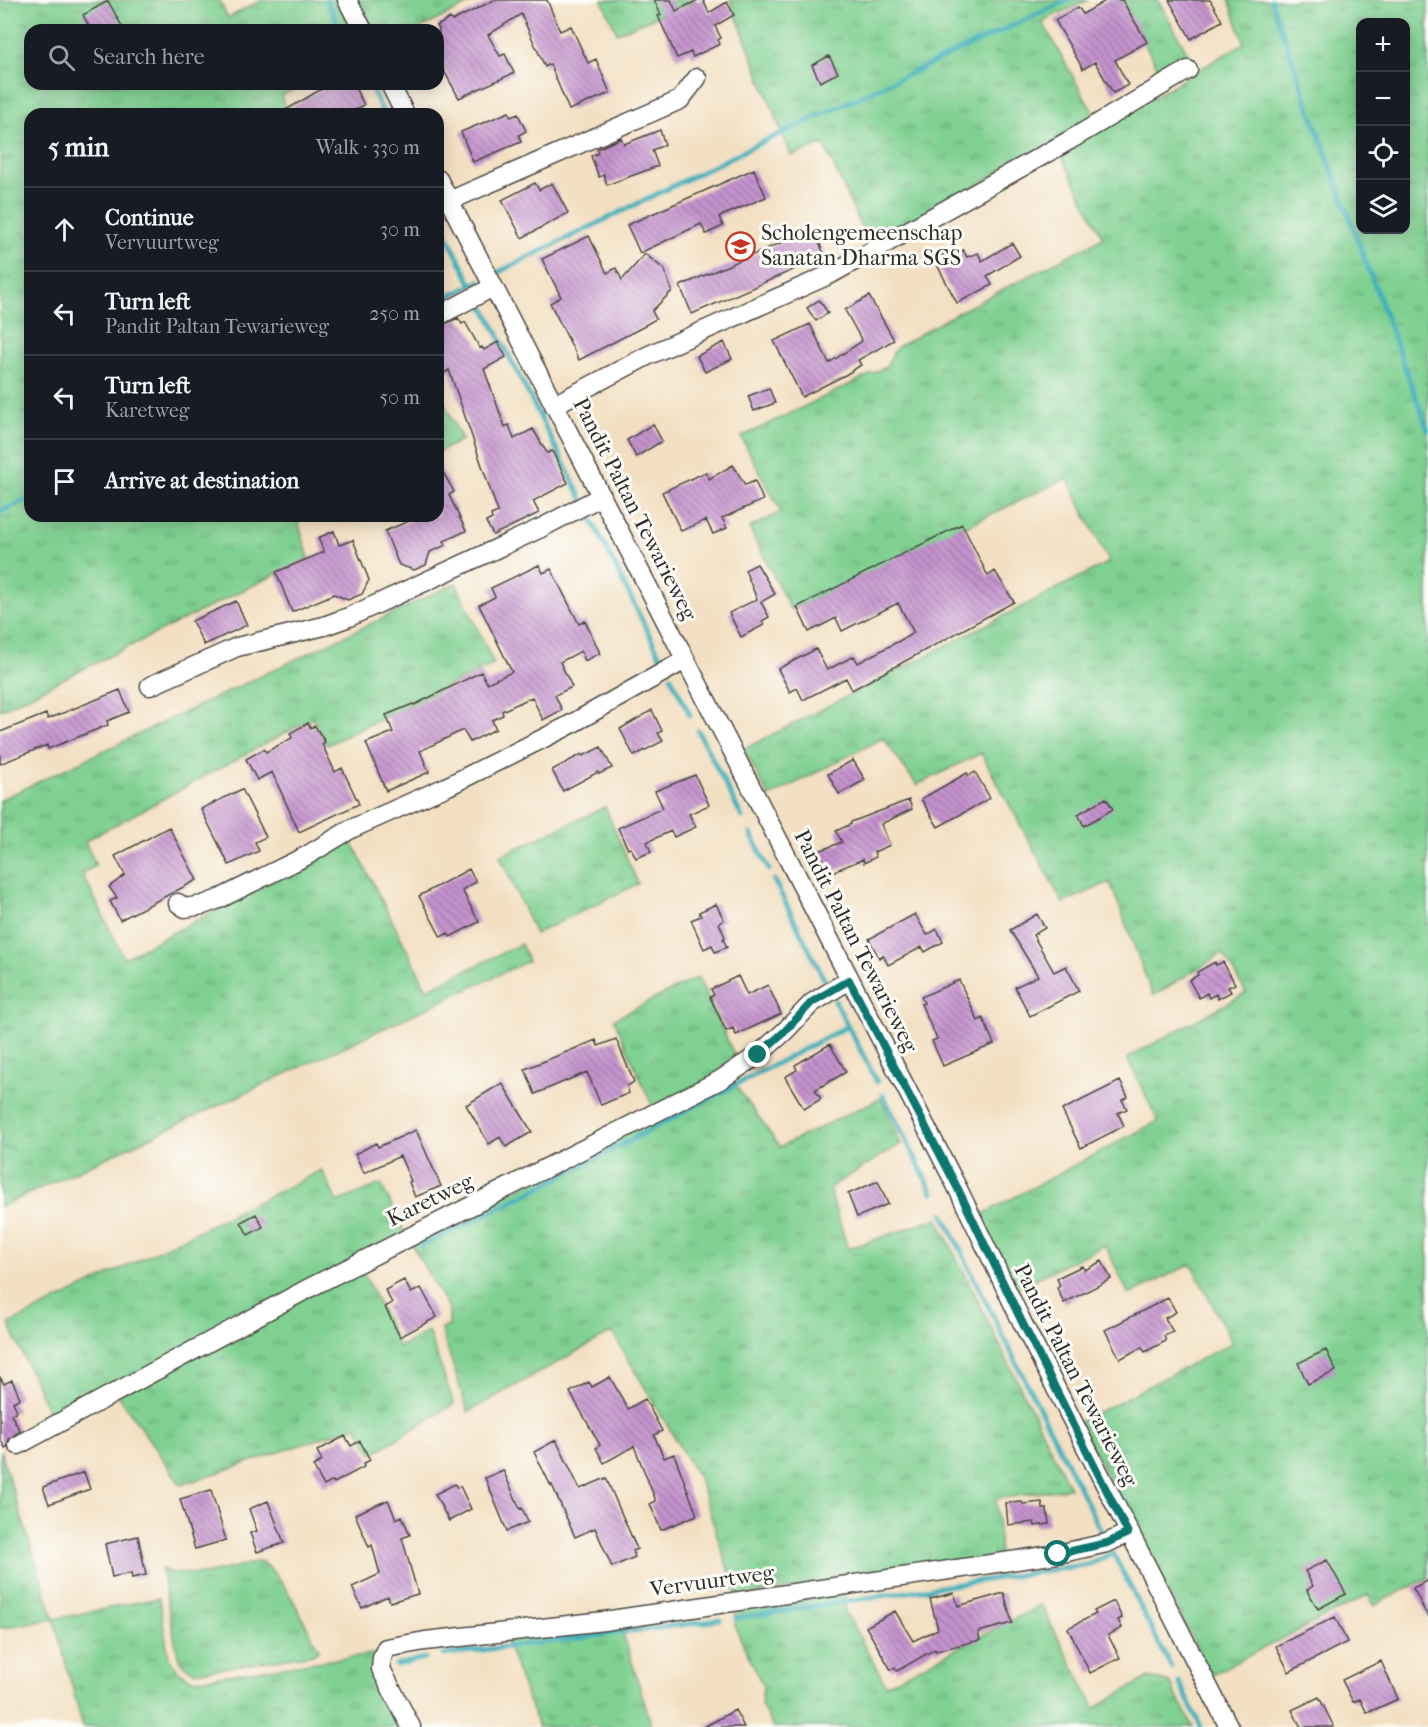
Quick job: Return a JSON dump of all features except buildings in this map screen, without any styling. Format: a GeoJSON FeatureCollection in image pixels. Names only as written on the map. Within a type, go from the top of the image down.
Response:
{"type":"FeatureCollection","features":[{"type":"Feature","properties":{"kind":"street"},"geometry":{"type":"LineString","coordinates":[[347,0],[360,24]]}},
{"type":"Feature","properties":{"kind":"street"},"geometry":{"type":"LineString","coordinates":[[554,405],[649,355],[831,274],[1070,140],[1188,70]]}},
{"type":"Feature","properties":{"kind":"street"},"geometry":{"type":"LineString","coordinates":[[449,201],[681,100],[697,78]]}},
{"type":"Feature","properties":{"kind":"street"},"geometry":{"type":"LineString","coordinates":[[393,90],[402,108]]}},
{"type":"Feature","properties":{"kind":"street","name":"Pandit Paltan Tewarieweg"},"geometry":{"type":"LineString","coordinates":[[444,191],[958,1189],[1128,1533],[1229,1727]]}},
{"type":"Feature","properties":{"kind":"street"},"geometry":{"type":"LineString","coordinates":[[444,313],[493,287]]}},
{"type":"Feature","properties":{"kind":"street"},"geometry":{"type":"LineString","coordinates":[[150,686],[237,647],[324,626],[349,617],[543,527],[602,496]]}},
{"type":"Feature","properties":{"kind":"street"},"geometry":{"type":"LineString","coordinates":[[178,903],[185,908],[219,899],[306,856],[351,829],[448,786],[566,727],[685,660]]}},
{"type":"Feature","properties":{"kind":"street","name":"Karetweg"},"geometry":{"type":"LineString","coordinates":[[18,1445],[309,1288],[720,1080],[758,1055],[812,1002],[849,980]]}},
{"type":"Feature","properties":{"kind":"street","name":"Vervuurtweg"},"geometry":{"type":"LineString","coordinates":[[411,1727],[381,1669],[386,1648],[425,1641],[615,1619],[1058,1554],[1107,1543],[1128,1533]]}},
{"type":"Feature","properties":{"kind":"green space"},"geometry":{"type":"Polygon","coordinates":[[[0,0],[219,0],[228,18],[262,0],[337,0],[349,24],[24,24],[24,90],[292,90],[281,96],[285,108],[24,108],[24,522],[298,522],[309,558],[0,710],[0,0]]]}},
{"type":"Feature","properties":{"kind":"green space"},"geometry":{"type":"Polygon","coordinates":[[[355,0],[477,0],[429,24],[368,24],[355,0]]]}},
{"type":"Feature","properties":{"kind":"green space"},"geometry":{"type":"Polygon","coordinates":[[[602,0],[696,0],[617,33],[602,0]]]}},
{"type":"Feature","properties":{"kind":"green space"},"geometry":{"type":"Polygon","coordinates":[[[730,0],[1089,0],[1042,21],[1096,118],[869,245],[824,144],[791,156],[730,0]]]}},
{"type":"Feature","properties":{"kind":"green space"},"geometry":{"type":"Polygon","coordinates":[[[1120,0],[1158,0],[1191,59],[1162,75],[1120,0]]]}},
{"type":"Feature","properties":{"kind":"green space"},"geometry":{"type":"Polygon","coordinates":[[[1229,0],[1428,0],[1428,1578],[1374,1605],[1368,1595],[1211,1675],[1079,1422],[1232,1343],[1191,1264],[1129,1295],[1105,1245],[1013,1290],[979,1216],[1158,1121],[1127,1058],[1246,993],[1223,953],[1153,996],[1110,882],[1063,903],[981,753],[917,785],[883,738],[769,797],[744,749],[1109,562],[1067,478],[791,610],[749,528],[781,512],[741,437],[886,367],[896,348],[955,314],[1103,238],[1060,153],[1244,43],[1229,0]]]}},
{"type":"Feature","properties":{"kind":"green space"},"geometry":{"type":"Polygon","coordinates":[[[444,402],[462,440],[444,449],[444,402]]]}},
{"type":"Feature","properties":{"kind":"green space"},"geometry":{"type":"Polygon","coordinates":[[[456,583],[494,664],[327,745],[313,718],[85,841],[96,866],[82,873],[124,958],[351,840],[427,989],[521,944],[528,961],[0,1207],[0,800],[456,583]]]}},
{"type":"Feature","properties":{"kind":"green space"},"geometry":{"type":"Polygon","coordinates":[[[605,807],[638,884],[535,934],[500,856],[605,807]]]}},
{"type":"Feature","properties":{"kind":"green space"},"geometry":{"type":"Polygon","coordinates":[[[698,977],[738,1063],[654,1110],[614,1019],[698,977]]]}},
{"type":"Feature","properties":{"kind":"green space"},"geometry":{"type":"Polygon","coordinates":[[[731,1079],[780,1147],[881,1098],[901,1144],[829,1188],[848,1249],[937,1218],[1070,1488],[996,1499],[1000,1557],[737,1597],[699,1479],[612,1332],[468,1412],[441,1329],[449,1326],[449,1310],[411,1243],[731,1079]]]}},
{"type":"Feature","properties":{"kind":"green space"},"geometry":{"type":"Polygon","coordinates":[[[322,1170],[337,1202],[381,1184],[405,1233],[53,1422],[9,1324],[322,1170]]]}},
{"type":"Feature","properties":{"kind":"green space"},"geometry":{"type":"Polygon","coordinates":[[[361,1267],[399,1347],[428,1331],[454,1404],[372,1454],[357,1426],[181,1485],[118,1395],[361,1267]]]}},
{"type":"Feature","properties":{"kind":"green space"},"geometry":{"type":"Polygon","coordinates":[[[0,1450],[54,1619],[0,1628],[0,1450]]]}},
{"type":"Feature","properties":{"kind":"green space"},"geometry":{"type":"Polygon","coordinates":[[[260,1561],[286,1588],[319,1649],[313,1654],[196,1672],[190,1669],[178,1656],[161,1569],[171,1573],[206,1574],[260,1561]]]}},
{"type":"Feature","properties":{"kind":"green space"},"geometry":{"type":"Polygon","coordinates":[[[845,1594],[845,1611],[886,1685],[1041,1605],[1095,1708],[1149,1677],[1170,1683],[1193,1727],[773,1727],[761,1705],[763,1686],[735,1627],[736,1609],[845,1594]]]}},
{"type":"Feature","properties":{"kind":"green space"},"geometry":{"type":"Polygon","coordinates":[[[159,1598],[169,1659],[178,1671],[193,1680],[378,1653],[403,1727],[83,1727],[54,1619],[159,1598]]]}},
{"type":"Feature","properties":{"kind":"green space"},"geometry":{"type":"Polygon","coordinates":[[[621,1627],[652,1727],[538,1727],[506,1641],[621,1627]]]}},
{"type":"Feature","properties":{"kind":"waterway"},"geometry":{"type":"LineString","coordinates":[[326,0],[338,24]]}},
{"type":"Feature","properties":{"kind":"waterway"},"geometry":{"type":"LineString","coordinates":[[497,273],[754,146],[1068,0]]}},
{"type":"Feature","properties":{"kind":"waterway"},"geometry":{"type":"LineString","coordinates":[[1271,0],[1428,430]]}},
{"type":"Feature","properties":{"kind":"waterway"},"geometry":{"type":"LineString","coordinates":[[372,90],[381,108]]}},
{"type":"Feature","properties":{"kind":"waterway"},"geometry":{"type":"LineString","coordinates":[[444,230],[472,285]]}},
{"type":"Feature","properties":{"kind":"waterway"},"geometry":{"type":"LineString","coordinates":[[444,299],[480,281]]}},
{"type":"Feature","properties":{"kind":"waterway"},"geometry":{"type":"LineString","coordinates":[[484,307],[583,501]]}},
{"type":"Feature","properties":{"kind":"waterway"},"geometry":{"type":"LineString","coordinates":[[0,512],[24,501]]}},
{"type":"Feature","properties":{"kind":"waterway"},"geometry":{"type":"LineString","coordinates":[[589,514],[664,664]]}},
{"type":"Feature","properties":{"kind":"waterway"},"geometry":{"type":"LineString","coordinates":[[671,677],[690,715]]}},
{"type":"Feature","properties":{"kind":"waterway"},"geometry":{"type":"LineString","coordinates":[[698,731],[742,817]]}},
{"type":"Feature","properties":{"kind":"waterway"},"geometry":{"type":"LineString","coordinates":[[751,834],[769,870]]}},
{"type":"Feature","properties":{"kind":"waterway"},"geometry":{"type":"LineString","coordinates":[[774,880],[826,983]]}},
{"type":"Feature","properties":{"kind":"waterway"},"geometry":{"type":"LineString","coordinates":[[835,1001],[877,1082]]}},
{"type":"Feature","properties":{"kind":"waterway"},"geometry":{"type":"LineString","coordinates":[[421,1246],[541,1187],[848,1026]]}},
{"type":"Feature","properties":{"kind":"waterway"},"geometry":{"type":"LineString","coordinates":[[883,1095],[933,1193]]}},
{"type":"Feature","properties":{"kind":"waterway"},"geometry":{"type":"LineString","coordinates":[[943,1213],[1102,1533]]}},
{"type":"Feature","properties":{"kind":"waterway"},"geometry":{"type":"LineString","coordinates":[[736,1618],[1090,1564],[1113,1553],[1171,1667]]}},
{"type":"Feature","properties":{"kind":"waterway"},"geometry":{"type":"LineString","coordinates":[[443,1655],[720,1620]]}},
{"type":"Feature","properties":{"kind":"waterway"},"geometry":{"type":"LineString","coordinates":[[396,1665],[425,1658]]}},
{"type":"Feature","properties":{"kind":"waterway"},"geometry":{"type":"LineString","coordinates":[[1179,1682],[1201,1727]]}},
{"type":"Feature","properties":{"kind":"place","name":"Scholengemeenschap Sanatan Dharma SGS"},"geometry":{"type":"Point","coordinates":[740,246]}},
{"type":"Feature","properties":{"kind":"route"},"geometry":{"type":"LineString","coordinates":[[758,1055],[812,1002],[849,980],[958,1189],[1128,1533],[1107,1543],[1058,1554]]}}]}
